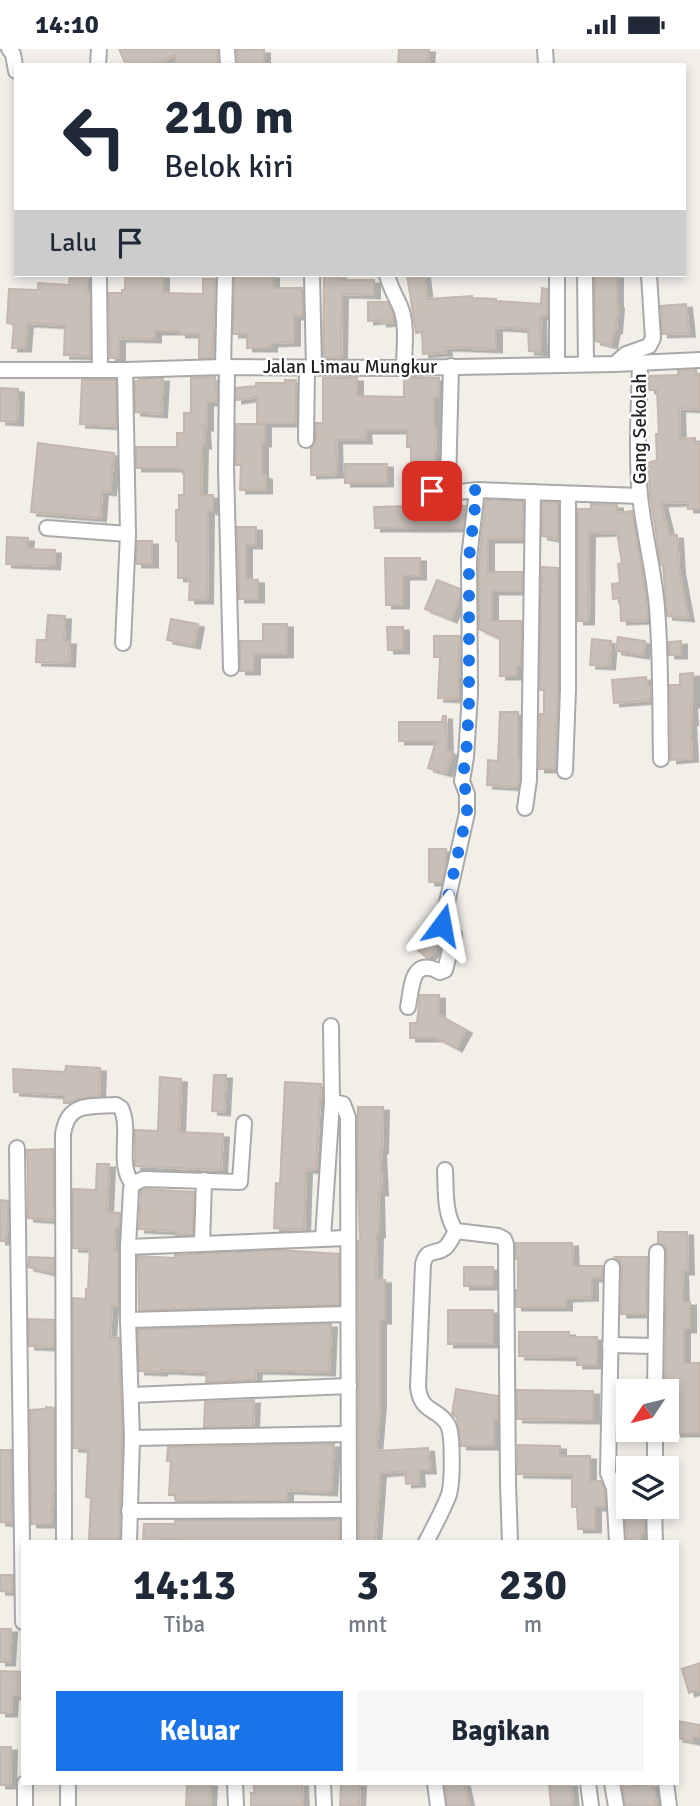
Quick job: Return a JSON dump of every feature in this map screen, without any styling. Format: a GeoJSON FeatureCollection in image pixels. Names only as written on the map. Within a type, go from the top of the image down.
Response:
{"type":"FeatureCollection","features":[{"type":"Feature","properties":{"kind":"street"},"geometry":{"type":"LineString","coordinates":[[99,277],[100,369]]}},
{"type":"Feature","properties":{"kind":"street"},"geometry":{"type":"LineString","coordinates":[[225,277],[231,668]]}},
{"type":"Feature","properties":{"kind":"street"},"geometry":{"type":"LineString","coordinates":[[306,440],[312,277]]}},
{"type":"Feature","properties":{"kind":"street"},"geometry":{"type":"LineString","coordinates":[[387,277],[404,322],[404,368]]}},
{"type":"Feature","properties":{"kind":"street"},"geometry":{"type":"LineString","coordinates":[[557,277],[557,364]]}},
{"type":"Feature","properties":{"kind":"street"},"geometry":{"type":"LineString","coordinates":[[585,277],[586,364]]}},
{"type":"Feature","properties":{"kind":"street"},"geometry":{"type":"LineString","coordinates":[[615,364],[626,354],[649,346],[653,338],[649,277]]}},
{"type":"Feature","properties":{"kind":"street","name":"Jalan Limau Mungkur"},"geometry":{"type":"LineString","coordinates":[[0,370],[404,368],[700,360]]}},
{"type":"Feature","properties":{"kind":"street","name":"Gang Sekolah"},"geometry":{"type":"LineString","coordinates":[[640,362],[640,496],[657,606],[661,759]]}},
{"type":"Feature","properties":{"kind":"street"},"geometry":{"type":"LineString","coordinates":[[449,489],[451,366]]}},
{"type":"Feature","properties":{"kind":"street"},"geometry":{"type":"LineString","coordinates":[[124,643],[128,534],[125,370]]}},
{"type":"Feature","properties":{"kind":"street"},"geometry":{"type":"LineString","coordinates":[[414,493],[449,489],[458,492],[477,490],[640,496]]}},
{"type":"Feature","properties":{"kind":"street"},"geometry":{"type":"LineString","coordinates":[[408,1007],[415,974],[422,968],[429,967],[440,972],[445,969],[454,935],[442,925],[467,813],[467,794],[462,781],[469,706],[469,558],[477,490]]}},
{"type":"Feature","properties":{"kind":"street"},"geometry":{"type":"LineString","coordinates":[[525,808],[529,780],[533,492]]}},
{"type":"Feature","properties":{"kind":"street"},"geometry":{"type":"LineString","coordinates":[[565,771],[568,689],[568,494]]}},
{"type":"Feature","properties":{"kind":"street"},"geometry":{"type":"LineString","coordinates":[[47,528],[128,534]]}},
{"type":"Feature","properties":{"kind":"street"},"geometry":{"type":"LineString","coordinates":[[323,1238],[332,1102],[331,1026]]}},
{"type":"Feature","properties":{"kind":"street"},"geometry":{"type":"LineString","coordinates":[[332,1102],[343,1104],[348,1117],[349,1540]]}},
{"type":"Feature","properties":{"kind":"street"},"geometry":{"type":"LineString","coordinates":[[64,1540],[63,1135],[65,1123],[71,1113],[79,1108],[116,1105],[121,1108],[126,1122],[125,1167],[133,1184]]}},
{"type":"Feature","properties":{"kind":"street"},"geometry":{"type":"LineString","coordinates":[[128,1540],[132,1438],[128,1320],[131,1189],[133,1184],[143,1179],[240,1182],[244,1123]]}},
{"type":"Feature","properties":{"kind":"street"},"geometry":{"type":"LineString","coordinates":[[17,1148],[22,1540]]}},
{"type":"Feature","properties":{"kind":"street"},"geometry":{"type":"LineString","coordinates":[[445,1170],[449,1215],[456,1231],[498,1236],[504,1239],[506,1244],[510,1540]]}},
{"type":"Feature","properties":{"kind":"street"},"geometry":{"type":"LineString","coordinates":[[202,1244],[204,1180]]}},
{"type":"Feature","properties":{"kind":"street"},"geometry":{"type":"LineString","coordinates":[[427,1540],[450,1493],[451,1438],[447,1424],[419,1397],[423,1264],[428,1254],[448,1245],[456,1231]]}},
{"type":"Feature","properties":{"kind":"street"},"geometry":{"type":"LineString","coordinates":[[128,1247],[347,1238]]}},
{"type":"Feature","properties":{"kind":"street"},"geometry":{"type":"LineString","coordinates":[[655,1379],[657,1252]]}},
{"type":"Feature","properties":{"kind":"street"},"geometry":{"type":"LineString","coordinates":[[612,1267],[608,1473],[614,1488],[617,1540]]}},
{"type":"Feature","properties":{"kind":"street"},"geometry":{"type":"LineString","coordinates":[[128,1320],[348,1314]]}},
{"type":"Feature","properties":{"kind":"street"},"geometry":{"type":"LineString","coordinates":[[610,1345],[655,1346]]}},
{"type":"Feature","properties":{"kind":"street"},"geometry":{"type":"LineString","coordinates":[[132,1395],[348,1386]]}},
{"type":"Feature","properties":{"kind":"street"},"geometry":{"type":"LineString","coordinates":[[132,1438],[348,1434]]}},
{"type":"Feature","properties":{"kind":"street"},"geometry":{"type":"LineString","coordinates":[[129,1511],[349,1510]]}},
{"type":"Feature","properties":{"kind":"street"},"geometry":{"type":"LineString","coordinates":[[654,1519],[655,1540]]}},
{"type":"Feature","properties":{"kind":"street"},"geometry":{"type":"LineString","coordinates":[[25,1785],[25,1806]]}},
{"type":"Feature","properties":{"kind":"street"},"geometry":{"type":"LineString","coordinates":[[68,1785],[68,1806]]}},
{"type":"Feature","properties":{"kind":"street"},"geometry":{"type":"LineString","coordinates":[[235,1785],[236,1806]]}},
{"type":"Feature","properties":{"kind":"street"},"geometry":{"type":"LineString","coordinates":[[323,1785],[324,1806]]}},
{"type":"Feature","properties":{"kind":"street"},"geometry":{"type":"LineString","coordinates":[[435,1785],[438,1806]]}},
{"type":"Feature","properties":{"kind":"street"},"geometry":{"type":"LineString","coordinates":[[588,1785],[591,1806]]}},
{"type":"Feature","properties":{"kind":"street"},"geometry":{"type":"LineString","coordinates":[[612,1785],[615,1806]]}},
{"type":"Feature","properties":{"kind":"street"},"geometry":{"type":"LineString","coordinates":[[666,1785],[669,1806]]}},
{"type":"Feature","properties":{"kind":"building"},"geometry":{"type":"Polygon","coordinates":[[[119,49],[217,49],[218,63],[175,63],[175,55],[159,63],[125,63],[119,49]]]}},
{"type":"Feature","properties":{"kind":"building"},"geometry":{"type":"Polygon","coordinates":[[[237,49],[264,50],[264,63],[238,63],[237,49]]]}},
{"type":"Feature","properties":{"kind":"building"},"geometry":{"type":"Polygon","coordinates":[[[399,49],[429,49],[428,63],[398,63],[399,49]]]}},
{"type":"Feature","properties":{"kind":"building"},"geometry":{"type":"Polygon","coordinates":[[[70,277],[87,277],[86,291],[90,293],[90,356],[64,355],[65,325],[27,323],[25,348],[12,348],[14,324],[7,323],[9,289],[38,290],[38,283],[69,285],[70,277]]]}},
{"type":"Feature","properties":{"kind":"building"},"geometry":{"type":"Polygon","coordinates":[[[125,277],[163,277],[163,293],[203,294],[203,279],[215,279],[212,358],[199,358],[199,334],[155,331],[155,339],[119,338],[119,358],[110,358],[109,293],[122,293],[122,290],[125,290],[125,277]]]}},
{"type":"Feature","properties":{"kind":"building"},"geometry":{"type":"Polygon","coordinates":[[[235,277],[273,277],[273,288],[302,288],[302,316],[294,316],[294,342],[271,343],[271,348],[247,348],[247,334],[233,334],[235,277]]]}},
{"type":"Feature","properties":{"kind":"building"},"geometry":{"type":"Polygon","coordinates":[[[324,277],[374,280],[374,295],[342,294],[341,357],[323,358],[324,277]]]}},
{"type":"Feature","properties":{"kind":"building"},"geometry":{"type":"Polygon","coordinates":[[[407,277],[424,277],[427,299],[472,296],[496,301],[541,304],[542,288],[547,289],[547,316],[540,316],[541,352],[529,351],[528,329],[496,327],[496,349],[445,347],[446,352],[423,354],[422,332],[416,333],[407,277]]]}},
{"type":"Feature","properties":{"kind":"building"},"geometry":{"type":"Polygon","coordinates":[[[595,277],[617,277],[616,330],[611,345],[595,341],[595,277]]]}},
{"type":"Feature","properties":{"kind":"building"},"geometry":{"type":"Polygon","coordinates":[[[368,302],[388,302],[393,322],[368,321],[368,302]]]}},
{"type":"Feature","properties":{"kind":"building"},"geometry":{"type":"Polygon","coordinates":[[[686,304],[689,333],[662,334],[661,306],[686,304]]]}},
{"type":"Feature","properties":{"kind":"building"},"geometry":{"type":"Polygon","coordinates":[[[696,370],[696,375],[700,375],[700,409],[679,408],[680,439],[695,438],[695,443],[700,444],[700,509],[688,509],[688,502],[661,503],[669,535],[677,535],[679,570],[688,618],[667,616],[663,565],[650,495],[648,463],[657,460],[656,434],[659,434],[657,390],[649,390],[649,376],[678,375],[678,371],[696,370]]]}},
{"type":"Feature","properties":{"kind":"building"},"geometry":{"type":"Polygon","coordinates":[[[215,377],[217,402],[207,402],[205,445],[202,445],[201,495],[213,495],[213,511],[208,510],[207,600],[189,600],[190,578],[178,578],[176,541],[176,510],[179,510],[179,495],[184,495],[184,470],[136,468],[136,447],[177,447],[177,433],[184,433],[184,413],[191,413],[191,378],[215,377]]]}},
{"type":"Feature","properties":{"kind":"building"},"geometry":{"type":"Polygon","coordinates":[[[163,378],[161,414],[135,412],[135,381],[163,378]]]}},
{"type":"Feature","properties":{"kind":"building"},"geometry":{"type":"Polygon","coordinates":[[[323,378],[357,378],[357,396],[404,397],[404,378],[439,378],[439,398],[434,398],[434,478],[411,478],[411,447],[407,447],[407,430],[365,430],[366,440],[336,440],[337,474],[311,475],[311,448],[316,441],[316,423],[323,423],[323,378]]]}},
{"type":"Feature","properties":{"kind":"building"},"geometry":{"type":"Polygon","coordinates":[[[82,380],[116,380],[116,426],[80,424],[82,380]]]}},
{"type":"Feature","properties":{"kind":"building"},"geometry":{"type":"Polygon","coordinates":[[[285,380],[296,380],[296,423],[257,423],[257,397],[236,400],[236,388],[256,386],[256,383],[285,383],[285,380]]]}},
{"type":"Feature","properties":{"kind":"building"},"geometry":{"type":"Polygon","coordinates":[[[0,388],[18,389],[17,422],[0,421],[0,388]]]}},
{"type":"Feature","properties":{"kind":"building"},"geometry":{"type":"Polygon","coordinates":[[[236,424],[265,424],[262,475],[266,476],[266,490],[240,490],[241,465],[236,465],[236,424]]]}},
{"type":"Feature","properties":{"kind":"building"},"geometry":{"type":"Polygon","coordinates":[[[38,443],[114,453],[110,492],[102,491],[100,518],[31,512],[38,443]]]}},
{"type":"Feature","properties":{"kind":"building"},"geometry":{"type":"Polygon","coordinates":[[[345,464],[387,464],[387,483],[345,483],[345,464]]]}},
{"type":"Feature","properties":{"kind":"building"},"geometry":{"type":"Polygon","coordinates":[[[486,500],[523,501],[522,539],[488,539],[488,572],[522,572],[522,591],[492,591],[492,621],[522,621],[521,666],[517,666],[517,676],[500,676],[500,638],[479,629],[479,559],[486,500]]]}},
{"type":"Feature","properties":{"kind":"building"},"geometry":{"type":"Polygon","coordinates":[[[542,502],[558,503],[558,539],[542,536],[542,502]]]}},
{"type":"Feature","properties":{"kind":"building"},"geometry":{"type":"Polygon","coordinates":[[[415,503],[465,506],[463,528],[375,528],[374,507],[414,506],[415,503]]]}},
{"type":"Feature","properties":{"kind":"building"},"geometry":{"type":"Polygon","coordinates":[[[591,504],[617,505],[617,513],[632,511],[646,595],[647,620],[621,621],[620,598],[613,599],[612,584],[620,583],[618,564],[622,563],[617,532],[589,533],[588,621],[578,621],[578,509],[591,509],[591,504]]]}},
{"type":"Feature","properties":{"kind":"building"},"geometry":{"type":"Polygon","coordinates":[[[237,527],[256,527],[256,545],[246,545],[246,579],[258,580],[258,599],[239,599],[237,527]]]}},
{"type":"Feature","properties":{"kind":"building"},"geometry":{"type":"Polygon","coordinates":[[[7,537],[28,538],[27,549],[55,550],[54,566],[6,564],[7,537]]]}},
{"type":"Feature","properties":{"kind":"building"},"geometry":{"type":"Polygon","coordinates":[[[137,541],[152,541],[152,564],[136,564],[137,541]]]}},
{"type":"Feature","properties":{"kind":"building"},"geometry":{"type":"Polygon","coordinates":[[[385,558],[420,558],[420,576],[403,576],[403,605],[386,605],[385,558]]]}},
{"type":"Feature","properties":{"kind":"building"},"geometry":{"type":"Polygon","coordinates":[[[542,567],[558,568],[555,769],[539,769],[540,714],[544,714],[544,690],[540,690],[542,567]]]}},
{"type":"Feature","properties":{"kind":"building"},"geometry":{"type":"Polygon","coordinates":[[[437,580],[460,589],[460,597],[451,619],[425,609],[437,580]]]}},
{"type":"Feature","properties":{"kind":"building"},"geometry":{"type":"Polygon","coordinates":[[[48,615],[65,616],[64,641],[70,641],[69,663],[36,662],[37,640],[46,640],[48,615]]]}},
{"type":"Feature","properties":{"kind":"building"},"geometry":{"type":"Polygon","coordinates":[[[171,619],[198,624],[194,645],[167,640],[171,619]]]}},
{"type":"Feature","properties":{"kind":"building"},"geometry":{"type":"Polygon","coordinates":[[[263,624],[287,624],[287,654],[254,654],[254,671],[240,671],[240,641],[263,641],[263,624]]]}},
{"type":"Feature","properties":{"kind":"building"},"geometry":{"type":"Polygon","coordinates":[[[387,627],[403,627],[403,650],[388,650],[387,627]]]}},
{"type":"Feature","properties":{"kind":"building"},"geometry":{"type":"Polygon","coordinates":[[[434,636],[460,636],[457,699],[438,698],[440,657],[434,657],[434,636]]]}},
{"type":"Feature","properties":{"kind":"building"},"geometry":{"type":"Polygon","coordinates":[[[618,637],[645,641],[643,655],[616,651],[618,637]]]}},
{"type":"Feature","properties":{"kind":"building"},"geometry":{"type":"Polygon","coordinates":[[[592,639],[611,641],[609,666],[590,665],[592,639]]]}},
{"type":"Feature","properties":{"kind":"building"},"geometry":{"type":"Polygon","coordinates":[[[681,641],[681,655],[669,655],[669,642],[681,641]]]}},
{"type":"Feature","properties":{"kind":"building"},"geometry":{"type":"Polygon","coordinates":[[[693,673],[690,722],[692,758],[671,760],[670,685],[680,685],[680,674],[693,673]]]}},
{"type":"Feature","properties":{"kind":"building"},"geometry":{"type":"Polygon","coordinates":[[[646,677],[647,686],[651,686],[651,700],[614,703],[612,680],[646,677]]]}},
{"type":"Feature","properties":{"kind":"building"},"geometry":{"type":"Polygon","coordinates":[[[500,712],[518,712],[518,787],[487,785],[488,760],[498,761],[500,712]]]}},
{"type":"Feature","properties":{"kind":"building"},"geometry":{"type":"Polygon","coordinates":[[[443,716],[446,716],[447,751],[452,752],[446,773],[428,768],[436,741],[399,741],[399,722],[442,722],[443,716]]]}},
{"type":"Feature","properties":{"kind":"building"},"geometry":{"type":"Polygon","coordinates":[[[429,849],[446,849],[442,882],[429,882],[429,849]]]}},
{"type":"Feature","properties":{"kind":"building"},"geometry":{"type":"Polygon","coordinates":[[[435,932],[443,939],[442,944],[427,958],[418,950],[435,932]]]}},
{"type":"Feature","properties":{"kind":"building"},"geometry":{"type":"Polygon","coordinates":[[[420,995],[439,995],[439,1015],[466,1030],[456,1048],[437,1038],[410,1038],[410,1023],[417,1023],[420,995]]]}},
{"type":"Feature","properties":{"kind":"building"},"geometry":{"type":"Polygon","coordinates":[[[66,1066],[100,1068],[99,1096],[64,1103],[64,1095],[14,1092],[13,1069],[65,1072],[66,1066]]]}},
{"type":"Feature","properties":{"kind":"building"},"geometry":{"type":"Polygon","coordinates":[[[214,1075],[226,1075],[224,1112],[212,1111],[214,1075]]]}},
{"type":"Feature","properties":{"kind":"building"},"geometry":{"type":"Polygon","coordinates":[[[160,1077],[181,1079],[179,1132],[223,1134],[221,1170],[135,1166],[135,1130],[158,1131],[160,1077]]]}},
{"type":"Feature","properties":{"kind":"building"},"geometry":{"type":"Polygon","coordinates":[[[285,1082],[321,1084],[316,1170],[306,1169],[304,1230],[274,1228],[276,1183],[280,1184],[285,1082]]]}},
{"type":"Feature","properties":{"kind":"building"},"geometry":{"type":"Polygon","coordinates":[[[358,1107],[383,1107],[380,1150],[382,1192],[378,1192],[376,1279],[385,1280],[385,1320],[380,1320],[380,1403],[376,1451],[428,1448],[430,1470],[418,1470],[419,1483],[406,1484],[405,1471],[380,1473],[375,1540],[359,1540],[358,1107]]]}},
{"type":"Feature","properties":{"kind":"building"},"geometry":{"type":"Polygon","coordinates":[[[53,1149],[54,1220],[28,1218],[27,1150],[53,1149]]]}},
{"type":"Feature","properties":{"kind":"building"},"geometry":{"type":"Polygon","coordinates":[[[97,1164],[109,1164],[107,1212],[120,1213],[119,1228],[115,1228],[114,1251],[118,1251],[118,1306],[112,1306],[110,1337],[119,1338],[122,1438],[119,1540],[89,1540],[91,1498],[86,1497],[88,1449],[73,1448],[73,1298],[86,1299],[90,1249],[73,1248],[73,1189],[96,1190],[97,1164]]]}},
{"type":"Feature","properties":{"kind":"building"},"geometry":{"type":"Polygon","coordinates":[[[141,1191],[194,1192],[193,1235],[139,1229],[141,1191]]]}},
{"type":"Feature","properties":{"kind":"building"},"geometry":{"type":"Polygon","coordinates":[[[0,1200],[8,1201],[5,1241],[0,1241],[0,1200]]]}},
{"type":"Feature","properties":{"kind":"building"},"geometry":{"type":"Polygon","coordinates":[[[658,1232],[687,1232],[688,1271],[682,1271],[683,1302],[690,1302],[690,1329],[684,1329],[684,1363],[699,1363],[700,1433],[679,1433],[679,1379],[665,1379],[667,1252],[658,1242],[658,1232]]]}},
{"type":"Feature","properties":{"kind":"building"},"geometry":{"type":"Polygon","coordinates":[[[515,1243],[572,1243],[573,1266],[603,1266],[602,1278],[592,1278],[592,1297],[566,1298],[566,1307],[516,1307],[518,1258],[516,1259],[515,1243]]]}},
{"type":"Feature","properties":{"kind":"building"},"geometry":{"type":"Polygon","coordinates":[[[279,1250],[339,1254],[339,1305],[139,1310],[138,1256],[175,1258],[175,1255],[279,1250]]]}},
{"type":"Feature","properties":{"kind":"building"},"geometry":{"type":"Polygon","coordinates":[[[29,1257],[54,1258],[54,1273],[28,1267],[29,1257]]]}},
{"type":"Feature","properties":{"kind":"building"},"geometry":{"type":"Polygon","coordinates":[[[615,1257],[647,1257],[646,1314],[621,1314],[622,1267],[615,1257]]]}},
{"type":"Feature","properties":{"kind":"building"},"geometry":{"type":"Polygon","coordinates":[[[464,1267],[493,1267],[493,1286],[464,1286],[464,1267]]]}},
{"type":"Feature","properties":{"kind":"building"},"geometry":{"type":"Polygon","coordinates":[[[448,1310],[493,1310],[493,1344],[448,1344],[448,1310]]]}},
{"type":"Feature","properties":{"kind":"building"},"geometry":{"type":"Polygon","coordinates":[[[29,1319],[54,1320],[54,1347],[29,1346],[29,1319]]]}},
{"type":"Feature","properties":{"kind":"building"},"geometry":{"type":"Polygon","coordinates":[[[331,1324],[329,1372],[256,1370],[255,1380],[206,1382],[207,1372],[139,1371],[138,1329],[331,1324]]]}},
{"type":"Feature","properties":{"kind":"building"},"geometry":{"type":"Polygon","coordinates":[[[519,1332],[569,1332],[569,1337],[597,1337],[597,1365],[577,1365],[577,1357],[519,1356],[519,1332]]]}},
{"type":"Feature","properties":{"kind":"building"},"geometry":{"type":"Polygon","coordinates":[[[456,1389],[498,1396],[498,1419],[494,1419],[494,1446],[461,1446],[457,1418],[452,1414],[456,1389]]]}},
{"type":"Feature","properties":{"kind":"building"},"geometry":{"type":"Polygon","coordinates":[[[517,1390],[593,1391],[593,1420],[517,1419],[517,1390]]]}},
{"type":"Feature","properties":{"kind":"building"},"geometry":{"type":"Polygon","coordinates":[[[254,1400],[253,1426],[204,1427],[205,1402],[254,1400]]]}},
{"type":"Feature","properties":{"kind":"building"},"geometry":{"type":"Polygon","coordinates":[[[54,1408],[51,1524],[31,1524],[30,1410],[54,1408]]]}},
{"type":"Feature","properties":{"kind":"building"},"geometry":{"type":"Polygon","coordinates":[[[334,1444],[331,1492],[287,1490],[287,1501],[176,1501],[176,1495],[169,1495],[171,1461],[167,1461],[168,1447],[334,1444]]]}},
{"type":"Feature","properties":{"kind":"building"},"geometry":{"type":"Polygon","coordinates":[[[518,1445],[560,1446],[560,1456],[590,1456],[590,1481],[601,1481],[604,1490],[605,1507],[595,1507],[595,1529],[578,1529],[577,1507],[572,1507],[572,1475],[518,1474],[518,1445]]]}},
{"type":"Feature","properties":{"kind":"building"},"geometry":{"type":"Polygon","coordinates":[[[0,1450],[11,1450],[12,1523],[0,1522],[0,1450]]]}},
{"type":"Feature","properties":{"kind":"building"},"geometry":{"type":"Polygon","coordinates":[[[626,1519],[644,1519],[641,1540],[627,1540],[626,1519]]]}},
{"type":"Feature","properties":{"kind":"building"},"geometry":{"type":"Polygon","coordinates":[[[175,1520],[339,1520],[339,1540],[143,1540],[144,1524],[175,1524],[175,1520]]]}},
{"type":"Feature","properties":{"kind":"building"},"geometry":{"type":"Polygon","coordinates":[[[0,1575],[13,1575],[13,1592],[0,1591],[0,1575]]]}},
{"type":"Feature","properties":{"kind":"building"},"geometry":{"type":"Polygon","coordinates":[[[0,1629],[11,1629],[9,1662],[0,1662],[0,1629]]]}},
{"type":"Feature","properties":{"kind":"building"},"geometry":{"type":"Polygon","coordinates":[[[700,1663],[700,1689],[689,1693],[682,1669],[700,1663]]]}},
{"type":"Feature","properties":{"kind":"building"},"geometry":{"type":"Polygon","coordinates":[[[0,1671],[21,1672],[21,1696],[12,1696],[11,1713],[0,1713],[0,1671]]]}},
{"type":"Feature","properties":{"kind":"building"},"geometry":{"type":"Polygon","coordinates":[[[679,1721],[700,1725],[700,1737],[693,1737],[693,1741],[679,1738],[679,1721]]]}},
{"type":"Feature","properties":{"kind":"building"},"geometry":{"type":"Polygon","coordinates":[[[0,1747],[11,1747],[10,1785],[0,1785],[0,1747]]]}},
{"type":"Feature","properties":{"kind":"building"},"geometry":{"type":"Polygon","coordinates":[[[187,1785],[211,1785],[210,1806],[186,1806],[187,1785]]]}},
{"type":"Feature","properties":{"kind":"building"},"geometry":{"type":"Polygon","coordinates":[[[254,1785],[302,1785],[303,1806],[251,1806],[251,1793],[254,1793],[254,1785]]]}},
{"type":"Feature","properties":{"kind":"building"},"geometry":{"type":"Polygon","coordinates":[[[341,1785],[360,1785],[359,1806],[340,1806],[341,1785]]]}},
{"type":"Feature","properties":{"kind":"building"},"geometry":{"type":"Polygon","coordinates":[[[445,1785],[464,1785],[469,1806],[447,1806],[445,1785]]]}},
{"type":"Feature","properties":{"kind":"building"},"geometry":{"type":"Polygon","coordinates":[[[549,1785],[571,1785],[573,1806],[551,1806],[549,1785]]]}},
{"type":"Feature","properties":{"kind":"building"},"geometry":{"type":"Polygon","coordinates":[[[622,1785],[653,1785],[656,1806],[625,1806],[622,1785]]]}},
{"type":"Feature","properties":{"kind":"route"},"geometry":{"type":"LineString","coordinates":[[432,491],[477,490],[469,558],[469,706],[462,781],[467,794],[467,813],[442,925]]}}]}
